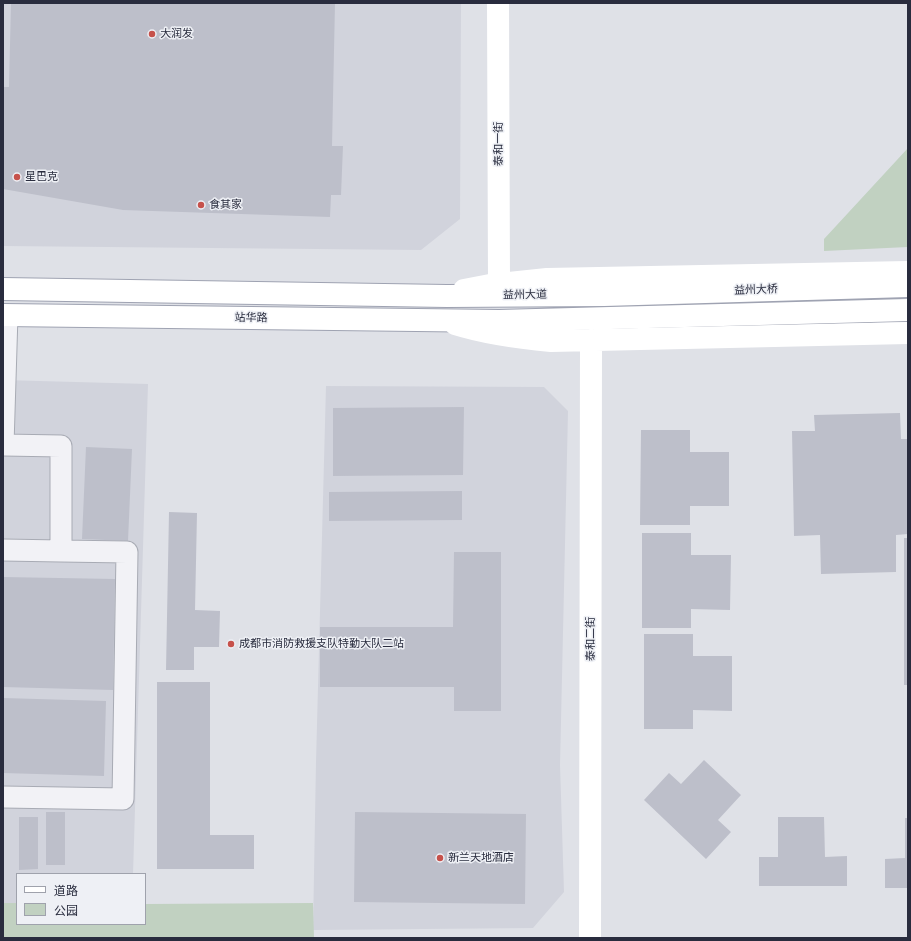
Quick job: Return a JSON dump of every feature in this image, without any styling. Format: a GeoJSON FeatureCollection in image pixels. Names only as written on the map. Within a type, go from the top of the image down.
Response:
{"type":"FeatureCollection","features":[{"type":"Feature","properties":{"kind":"main road","name":"泰和一街"},"geometry":{"type":"LineString","coordinates":[[498,3],[499,284]]}},
{"type":"Feature","properties":{"kind":"main road"},"geometry":{"type":"LineString","coordinates":[[3,289],[446,296],[468,289],[547,279],[908,272]]}},
{"type":"Feature","properties":{"kind":"main road","name":"益州大桥"},"geometry":{"type":"LineString","coordinates":[[604,295],[908,286]]}},
{"type":"Feature","properties":{"kind":"main road","name":"益州大道"},"geometry":{"type":"LineString","coordinates":[[446,296],[604,295]]}},
{"type":"Feature","properties":{"kind":"main road","name":"站华路"},"geometry":{"type":"LineString","coordinates":[[5,315],[499,321],[908,310]]}},
{"type":"Feature","properties":{"kind":"main road"},"geometry":{"type":"LineString","coordinates":[[446,321],[491,334],[551,341],[908,333]]}},
{"type":"Feature","properties":{"kind":"main road","name":"泰和二街"},"geometry":{"type":"LineString","coordinates":[[590,938],[591,340]]}},
{"type":"Feature","properties":{"kind":"street"},"geometry":{"type":"LineString","coordinates":[[5,315],[3,445],[61,446],[61,552]]}},
{"type":"Feature","properties":{"kind":"street"},"geometry":{"type":"LineString","coordinates":[[3,550],[127,552],[123,798],[3,797]]}},
{"type":"Feature","properties":{"kind":"shaded area"},"geometry":{"type":"Polygon","coordinates":[[[3,3],[461,3],[460,219],[421,250],[3,246],[3,3]]]}},
{"type":"Feature","properties":{"kind":"shaded area"},"geometry":{"type":"Polygon","coordinates":[[[3,380],[148,384],[133,873],[16,873],[16,903],[3,903],[3,380]]]}},
{"type":"Feature","properties":{"kind":"shaded area"},"geometry":{"type":"Polygon","coordinates":[[[326,386],[544,387],[568,411],[560,765],[564,892],[533,928],[313,930],[326,386]]]}},
{"type":"Feature","properties":{"kind":"green space"},"geometry":{"type":"Polygon","coordinates":[[[908,148],[908,247],[824,251],[824,239],[908,148]]]}},
{"type":"Feature","properties":{"kind":"green space"},"geometry":{"type":"Polygon","coordinates":[[[3,903],[16,903],[16,925],[146,925],[146,904],[313,903],[314,938],[3,938],[3,903]]]}},
{"type":"Feature","properties":{"kind":"building"},"geometry":{"type":"Polygon","coordinates":[[[11,3],[335,3],[332,146],[343,146],[341,195],[331,195],[330,217],[123,210],[3,189],[3,87],[9,87],[11,3]]]}},
{"type":"Feature","properties":{"kind":"building"},"geometry":{"type":"Polygon","coordinates":[[[464,407],[463,475],[333,476],[333,408],[464,407]]]}},
{"type":"Feature","properties":{"kind":"building"},"geometry":{"type":"Polygon","coordinates":[[[900,413],[901,439],[908,439],[908,534],[896,535],[896,572],[821,574],[820,535],[794,536],[792,431],[815,431],[814,415],[900,413]]]}},
{"type":"Feature","properties":{"kind":"building"},"geometry":{"type":"Polygon","coordinates":[[[641,430],[690,430],[690,452],[729,452],[729,506],[690,506],[690,525],[640,525],[641,430]]]}},
{"type":"Feature","properties":{"kind":"building"},"geometry":{"type":"Polygon","coordinates":[[[86,447],[132,449],[128,541],[82,539],[86,447]]]}},
{"type":"Feature","properties":{"kind":"building"},"geometry":{"type":"Polygon","coordinates":[[[462,491],[462,520],[329,521],[329,492],[462,491]]]}},
{"type":"Feature","properties":{"kind":"building"},"geometry":{"type":"Polygon","coordinates":[[[169,512],[197,513],[195,610],[220,611],[219,647],[194,647],[194,670],[166,670],[169,512]]]}},
{"type":"Feature","properties":{"kind":"building"},"geometry":{"type":"Polygon","coordinates":[[[642,533],[691,533],[691,555],[731,555],[730,610],[691,609],[691,628],[642,628],[642,533]]]}},
{"type":"Feature","properties":{"kind":"building"},"geometry":{"type":"Polygon","coordinates":[[[904,538],[908,538],[908,685],[904,685],[904,538]]]}},
{"type":"Feature","properties":{"kind":"building"},"geometry":{"type":"Polygon","coordinates":[[[454,552],[501,552],[501,711],[454,711],[454,687],[320,687],[320,627],[453,627],[454,552]]]}},
{"type":"Feature","properties":{"kind":"building"},"geometry":{"type":"Polygon","coordinates":[[[3,577],[115,579],[113,690],[3,687],[3,577]]]}},
{"type":"Feature","properties":{"kind":"building"},"geometry":{"type":"Polygon","coordinates":[[[644,634],[693,634],[693,656],[732,656],[732,711],[693,710],[693,729],[644,729],[644,634]]]}},
{"type":"Feature","properties":{"kind":"building"},"geometry":{"type":"Polygon","coordinates":[[[157,682],[210,682],[210,835],[254,835],[254,869],[157,869],[157,682]]]}},
{"type":"Feature","properties":{"kind":"building"},"geometry":{"type":"Polygon","coordinates":[[[3,698],[106,701],[104,776],[3,773],[3,698]]]}},
{"type":"Feature","properties":{"kind":"building"},"geometry":{"type":"Polygon","coordinates":[[[704,760],[741,795],[718,820],[731,832],[706,859],[644,800],[669,773],[681,784],[704,760]]]}},
{"type":"Feature","properties":{"kind":"building"},"geometry":{"type":"Polygon","coordinates":[[[46,812],[65,812],[65,865],[46,865],[46,812]]]}},
{"type":"Feature","properties":{"kind":"building"},"geometry":{"type":"Polygon","coordinates":[[[355,812],[526,814],[525,904],[354,902],[355,812]]]}},
{"type":"Feature","properties":{"kind":"building"},"geometry":{"type":"Polygon","coordinates":[[[19,817],[38,817],[38,869],[19,870],[19,817]]]}},
{"type":"Feature","properties":{"kind":"building"},"geometry":{"type":"Polygon","coordinates":[[[778,817],[824,817],[825,857],[847,856],[847,886],[759,886],[759,857],[778,857],[778,817]]]}},
{"type":"Feature","properties":{"kind":"building"},"geometry":{"type":"Polygon","coordinates":[[[905,818],[908,818],[908,888],[885,888],[885,859],[905,858],[905,818]]]}},
{"type":"Feature","properties":{"kind":"place","name":"大润发"},"geometry":{"type":"Point","coordinates":[152,34]}},
{"type":"Feature","properties":{"kind":"place","name":"星巴克"},"geometry":{"type":"Point","coordinates":[17,177]}},
{"type":"Feature","properties":{"kind":"place","name":"食其家"},"geometry":{"type":"Point","coordinates":[201,205]}},
{"type":"Feature","properties":{"kind":"place","name":"成都市消防救援支队特勤大队二站"},"geometry":{"type":"Point","coordinates":[231,644]}},
{"type":"Feature","properties":{"kind":"place","name":"新兰天地酒店"},"geometry":{"type":"Point","coordinates":[440,858]}}]}
